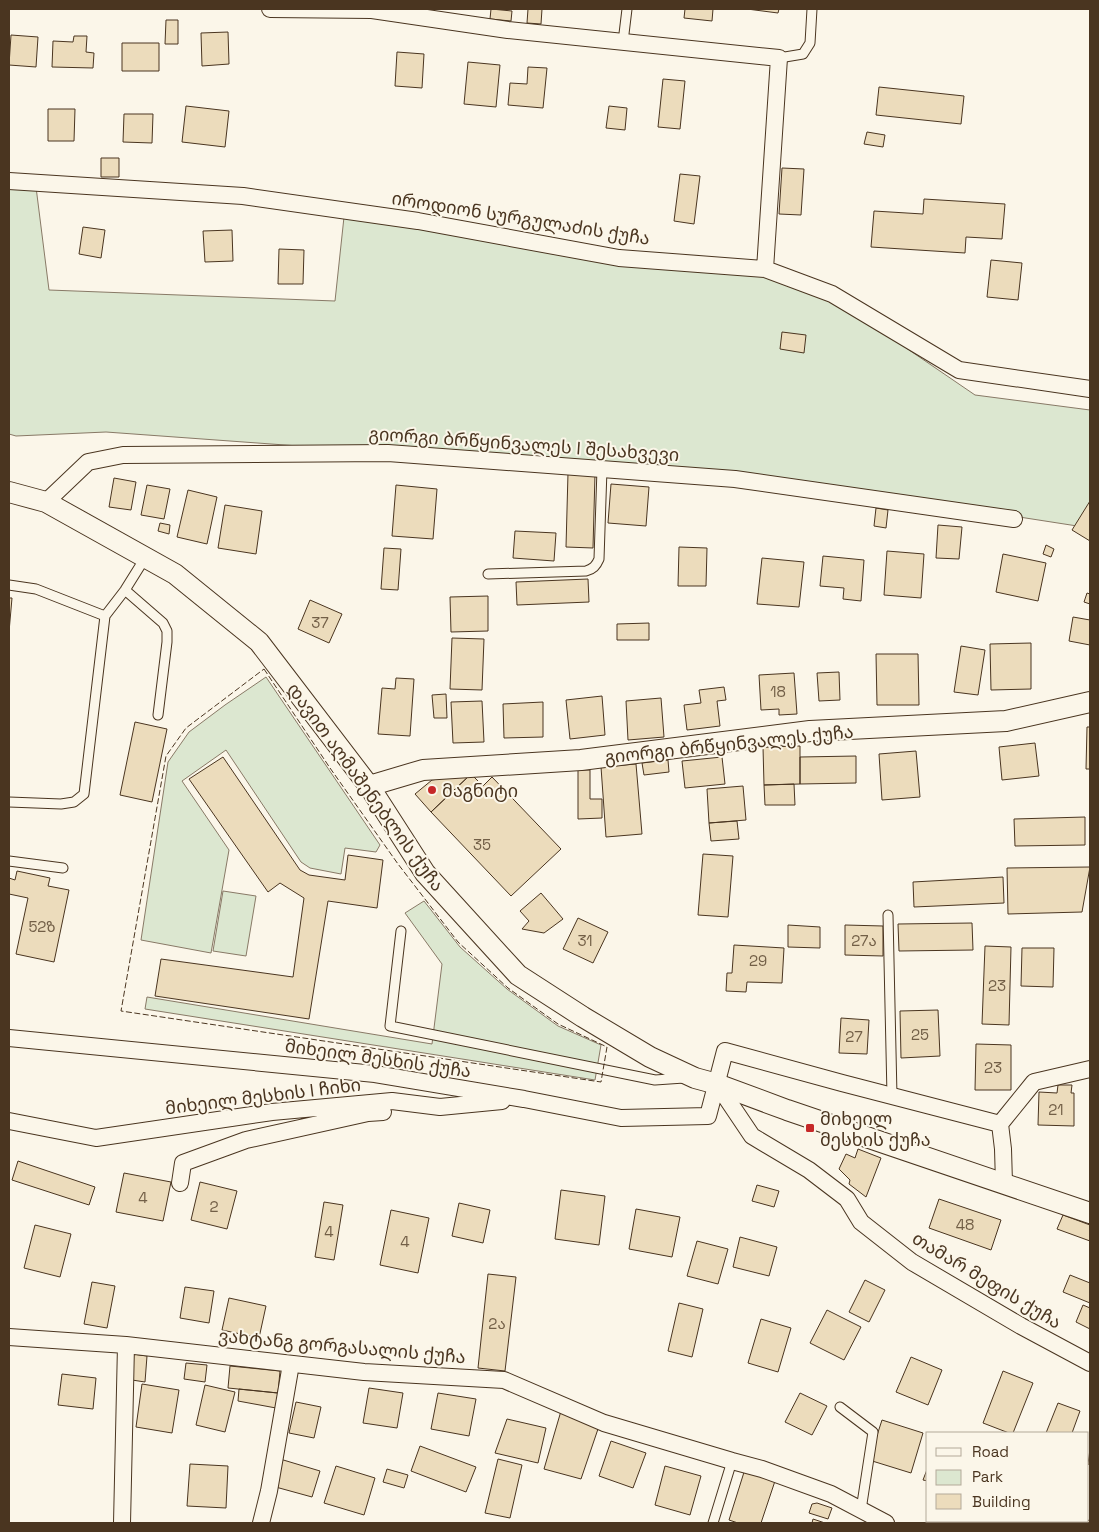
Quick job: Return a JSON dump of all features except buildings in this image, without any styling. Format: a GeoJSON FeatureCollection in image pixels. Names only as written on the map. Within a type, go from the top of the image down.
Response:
{"type":"FeatureCollection","features":[{"type":"Feature","properties":{"kind":"street"},"geometry":{"type":"LineString","coordinates":[[270,9],[372,10],[508,30],[779,58],[765,269]]}},
{"type":"Feature","properties":{"kind":"street","name":"იროდიონ სურგულაძის ქუჩა"},"geometry":{"type":"LineString","coordinates":[[9,181],[243,196],[418,221],[619,258],[765,269],[832,294],[959,370],[1090,389]]}},
{"type":"Feature","properties":{"kind":"street","name":"გიორგი ბრწყინვალეს I შესახვევი"},"geometry":{"type":"LineString","coordinates":[[46,502],[88,462],[123,454],[388,453],[735,479],[1014,519]]}},
{"type":"Feature","properties":{"kind":"street","name":"დავით აღმაშენებლის ქუჩა"},"geometry":{"type":"LineString","coordinates":[[9,492],[46,502],[175,574],[259,642],[369,786],[425,873],[518,975],[650,1057],[695,1078],[1090,1213]]}},
{"type":"Feature","properties":{"kind":"street","name":"გიორგი ბრწყინვალეს ქუჩა"},"geometry":{"type":"LineString","coordinates":[[369,786],[423,770],[580,760],[810,731],[1006,721],[1090,702]]}},
{"type":"Feature","properties":{"kind":"street","name":"მიხეილ მესხის ქუჩა"},"geometry":{"type":"LineString","coordinates":[[9,1038],[375,1074],[524,1099],[621,1118],[708,1116],[717,1084]]}},
{"type":"Feature","properties":{"kind":"street"},"geometry":{"type":"LineString","coordinates":[[717,1084],[725,1051],[1000,1124]]}},
{"type":"Feature","properties":{"kind":"street"},"geometry":{"type":"LineString","coordinates":[[1004,1183],[1000,1124],[1034,1082],[1090,1069]]}},
{"type":"Feature","properties":{"kind":"street","name":"თამარ მეფის ქუჩა"},"geometry":{"type":"LineString","coordinates":[[717,1084],[752,1136],[809,1170],[847,1198],[860,1222],[912,1262],[1021,1326],[1090,1363]]}},
{"type":"Feature","properties":{"kind":"street","name":"მიხეილ მესხის I ჩიხი"},"geometry":{"type":"LineString","coordinates":[[9,1122],[96,1138],[272,1112],[392,1101],[440,1107],[524,1099]]}},
{"type":"Feature","properties":{"kind":"street"},"geometry":{"type":"LineString","coordinates":[[180,1183],[183,1163],[246,1140],[368,1114],[440,1107]]}},
{"type":"Feature","properties":{"kind":"street","name":"ვახტანგ გორგასალის ქუჩა"},"geometry":{"type":"LineString","coordinates":[[9,1337],[126,1344],[364,1372],[504,1380],[604,1423],[762,1469],[831,1494],[886,1523]]}},
{"type":"Feature","properties":{"kind":"street"},"geometry":{"type":"LineString","coordinates":[[122,1523],[126,1344]]}},
{"type":"Feature","properties":{"kind":"street"},"geometry":{"type":"LineString","coordinates":[[261,1523],[269,1491],[291,1364]]}},
{"type":"Feature","properties":{"kind":"lane"},"geometry":{"type":"LineString","coordinates":[[623,42],[627,9]]}},
{"type":"Feature","properties":{"kind":"lane"},"geometry":{"type":"LineString","coordinates":[[779,58],[802,54],[810,43],[812,9]]}},
{"type":"Feature","properties":{"kind":"lane"},"geometry":{"type":"LineString","coordinates":[[488,574],[586,571],[592,569],[599,559],[602,469]]}},
{"type":"Feature","properties":{"kind":"lane"},"geometry":{"type":"LineString","coordinates":[[9,802],[61,804],[74,802],[84,794],[105,616],[125,590],[145,558]]}},
{"type":"Feature","properties":{"kind":"lane"},"geometry":{"type":"LineString","coordinates":[[9,585],[36,589],[105,616]]}},
{"type":"Feature","properties":{"kind":"lane"},"geometry":{"type":"LineString","coordinates":[[125,590],[163,623],[166,631],[168,642],[158,715]]}},
{"type":"Feature","properties":{"kind":"lane"},"geometry":{"type":"LineString","coordinates":[[9,861],[63,868]]}},
{"type":"Feature","properties":{"kind":"lane"},"geometry":{"type":"LineString","coordinates":[[888,916],[892,1096]]}},
{"type":"Feature","properties":{"kind":"lane"},"geometry":{"type":"LineString","coordinates":[[401,931],[390,1026],[655,1080],[695,1078]]}},
{"type":"Feature","properties":{"kind":"lane"},"geometry":{"type":"LineString","coordinates":[[840,1407],[874,1432],[861,1510]]}},
{"type":"Feature","properties":{"kind":"lane"},"geometry":{"type":"LineString","coordinates":[[714,1523],[732,1461]]}},
{"type":"Feature","properties":{"kind":"green space"},"geometry":{"type":"Polygon","coordinates":[[[9,185],[36,187],[49,290],[335,301],[344,217],[739,271],[814,285],[975,395],[1090,410],[1090,528],[794,482],[106,432],[16,436],[9,434],[9,185]]]}},
{"type":"Feature","properties":{"kind":"green space"},"geometry":{"type":"Polygon","coordinates":[[[266,677],[380,845],[376,852],[345,848],[341,874],[310,868],[301,862],[226,750],[182,781],[229,850],[211,953],[141,940],[168,762],[189,732],[266,677]]]}},
{"type":"Feature","properties":{"kind":"green space"},"geometry":{"type":"Polygon","coordinates":[[[223,891],[256,896],[246,956],[213,951],[223,891]]]}},
{"type":"Feature","properties":{"kind":"green space"},"geometry":{"type":"Polygon","coordinates":[[[424,901],[460,947],[507,989],[558,1026],[601,1045],[595,1080],[145,1009],[147,997],[432,1044],[442,964],[405,913],[424,901]]]}},
{"type":"Feature","properties":{"kind":"fence"},"geometry":{"type":"LineString","coordinates":[[264,669],[330,768],[398,864],[458,942],[508,988],[558,1024],[607,1047],[601,1082],[121,1011],[166,756],[186,728],[264,669]]}},
{"type":"Feature","properties":{"kind":"place","name":"მაგნიტი"},"geometry":{"type":"Point","coordinates":[432,790]}},
{"type":"Feature","properties":{"kind":"place","name":"მიხეილ მესხის ქუჩა"},"geometry":{"type":"Point","coordinates":[810,1128]}}]}
